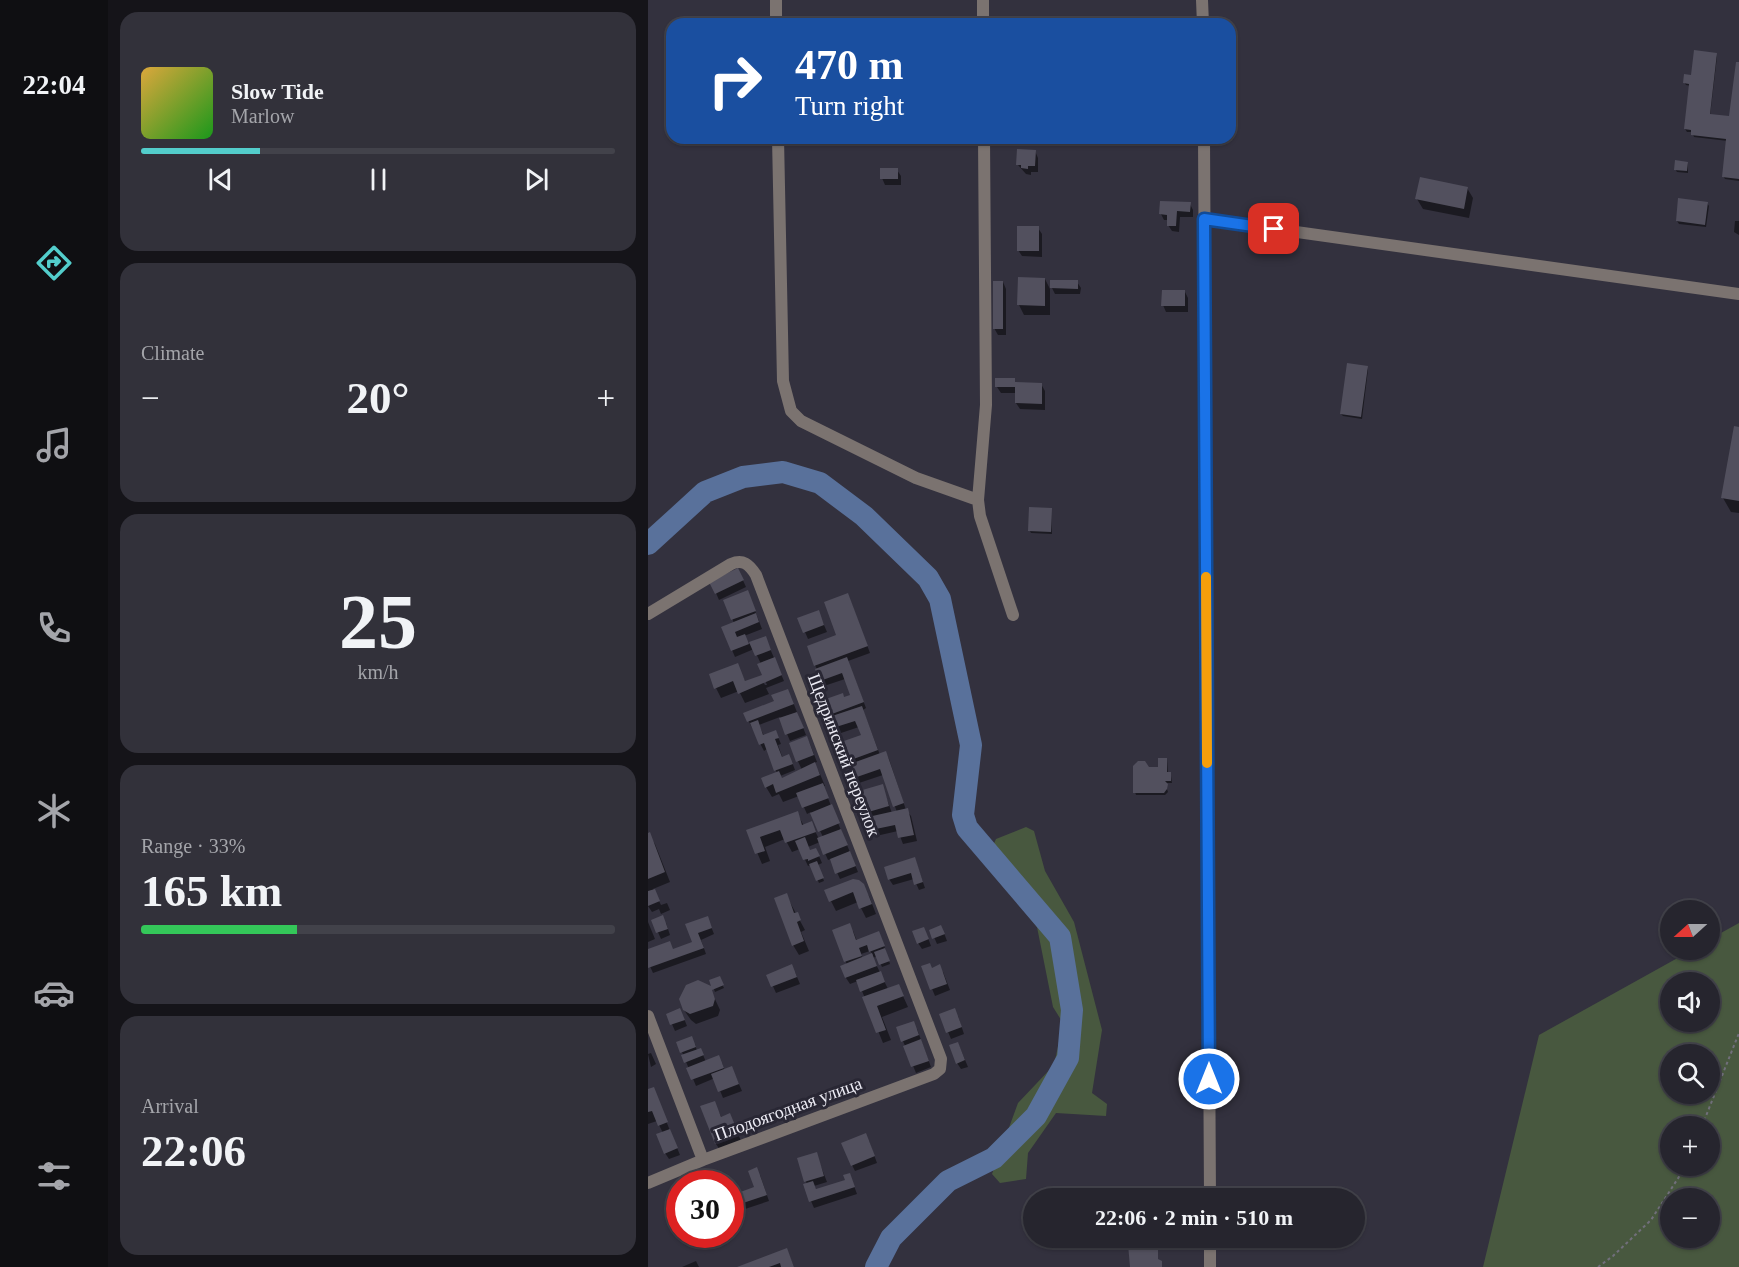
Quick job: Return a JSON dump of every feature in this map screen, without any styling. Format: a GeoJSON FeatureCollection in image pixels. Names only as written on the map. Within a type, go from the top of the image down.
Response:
{"type":"FeatureCollection","features":[{"type":"Feature","properties":{"kind":"street"},"geometry":{"type":"LineString","coordinates":[[776,0],[776,18]]}},
{"type":"Feature","properties":{"kind":"street"},"geometry":{"type":"LineString","coordinates":[[983,0],[983,18]]}},
{"type":"Feature","properties":{"kind":"street"},"geometry":{"type":"LineString","coordinates":[[1202,0],[1203,18]]}},
{"type":"Feature","properties":{"kind":"street"},"geometry":{"type":"LineString","coordinates":[[778,144],[783,381],[791,411],[801,420],[916,478],[978,500]]}},
{"type":"Feature","properties":{"kind":"street"},"geometry":{"type":"LineString","coordinates":[[984,144],[986,405],[978,500],[980,516],[1013,615]]}},
{"type":"Feature","properties":{"kind":"street"},"geometry":{"type":"LineString","coordinates":[[1204,144],[1209,1188]]}},
{"type":"Feature","properties":{"kind":"street"},"geometry":{"type":"LineString","coordinates":[[1204,219],[1739,294]]}},
{"type":"Feature","properties":{"kind":"street","name":"Щедринский переулок"},"geometry":{"type":"LineString","coordinates":[[648,614],[730,564],[738,561],[745,562],[752,568],[941,1059],[940,1069]]}},
{"type":"Feature","properties":{"kind":"street"},"geometry":{"type":"LineString","coordinates":[[648,1016],[703,1160]]}},
{"type":"Feature","properties":{"kind":"street","name":"Плодоягодная улица"},"geometry":{"type":"LineString","coordinates":[[648,1183],[703,1160],[934,1074],[940,1069]]}},
{"type":"Feature","properties":{"kind":"street"},"geometry":{"type":"LineString","coordinates":[[1210,1248],[1210,1267]]}},
{"type":"Feature","properties":{"kind":"path"},"geometry":{"type":"LineString","coordinates":[[1706,1116],[1739,1033]]}},
{"type":"Feature","properties":{"kind":"path"},"geometry":{"type":"LineString","coordinates":[[1598,1267],[1651,1221],[1680,1176]]}},
{"type":"Feature","properties":{"kind":"green space"},"geometry":{"type":"Polygon","coordinates":[[[1026,827],[1034,831],[1045,871],[1074,922],[1102,1030],[1092,1093],[1107,1104],[1106,1116],[1056,1113],[1028,1153],[1026,1179],[1000,1183],[992,1174],[1018,1103],[1054,1065],[1063,1023],[1053,1007],[1037,927],[985,863],[996,839],[1026,827]]]}},
{"type":"Feature","properties":{"kind":"green space"},"geometry":{"type":"Polygon","coordinates":[[[1739,923],[1739,1267],[1483,1267],[1539,1035],[1674,960],[1720,960],[1720,933],[1739,923]]]}},
{"type":"Feature","properties":{"kind":"building"},"geometry":{"type":"Polygon","coordinates":[[[1694,50],[1717,53],[1710,114],[1729,116],[1736,62],[1739,62],[1739,179],[1722,177],[1726,139],[1691,135],[1691,130],[1684,129],[1689,84],[1683,83],[1684,74],[1691,75],[1694,50]]]}},
{"type":"Feature","properties":{"kind":"building"},"geometry":{"type":"Polygon","coordinates":[[[1017,149],[1036,150],[1035,166],[1028,166],[1028,169],[1016,165],[1017,149]]]}},
{"type":"Feature","properties":{"kind":"building"},"geometry":{"type":"Polygon","coordinates":[[[1675,160],[1688,162],[1687,171],[1674,170],[1675,160]]]}},
{"type":"Feature","properties":{"kind":"building"},"geometry":{"type":"Polygon","coordinates":[[[880,168],[898,168],[898,179],[880,179],[880,168]]]}},
{"type":"Feature","properties":{"kind":"building"},"geometry":{"type":"Polygon","coordinates":[[[1420,177],[1468,187],[1464,209],[1415,199],[1420,177]]]}},
{"type":"Feature","properties":{"kind":"building"},"geometry":{"type":"Polygon","coordinates":[[[1678,198],[1708,202],[1705,225],[1676,221],[1678,198]]]}},
{"type":"Feature","properties":{"kind":"building"},"geometry":{"type":"Polygon","coordinates":[[[1160,201],[1191,202],[1190,212],[1177,211],[1176,226],[1167,226],[1167,215],[1159,214],[1160,201]]]}},
{"type":"Feature","properties":{"kind":"building"},"geometry":{"type":"Polygon","coordinates":[[[1017,226],[1039,226],[1039,251],[1017,251],[1017,226]]]}},
{"type":"Feature","properties":{"kind":"building"},"geometry":{"type":"Polygon","coordinates":[[[1018,277],[1045,278],[1045,306],[1017,305],[1018,277]]]}},
{"type":"Feature","properties":{"kind":"building"},"geometry":{"type":"Polygon","coordinates":[[[1050,280],[1078,280],[1078,289],[1050,288],[1050,280]]]}},
{"type":"Feature","properties":{"kind":"building"},"geometry":{"type":"Polygon","coordinates":[[[993,281],[1003,281],[1003,329],[993,329],[993,281]]]}},
{"type":"Feature","properties":{"kind":"building"},"geometry":{"type":"Polygon","coordinates":[[[1162,290],[1185,290],[1185,306],[1161,306],[1162,290]]]}},
{"type":"Feature","properties":{"kind":"building"},"geometry":{"type":"Polygon","coordinates":[[[1347,363],[1368,366],[1361,417],[1340,414],[1347,363]]]}},
{"type":"Feature","properties":{"kind":"building"},"geometry":{"type":"Polygon","coordinates":[[[995,378],[1015,378],[1015,382],[1042,383],[1042,404],[1015,403],[1015,387],[995,387],[995,378]]]}},
{"type":"Feature","properties":{"kind":"building"},"geometry":{"type":"Polygon","coordinates":[[[1734,426],[1739,427],[1739,501],[1721,498],[1734,426]]]}},
{"type":"Feature","properties":{"kind":"building"},"geometry":{"type":"Polygon","coordinates":[[[1029,507],[1052,508],[1051,532],[1028,531],[1029,507]]]}},
{"type":"Feature","properties":{"kind":"building"},"geometry":{"type":"Polygon","coordinates":[[[738,568],[744,580],[715,594],[709,582],[738,568]]]}},
{"type":"Feature","properties":{"kind":"building"},"geometry":{"type":"Polygon","coordinates":[[[748,590],[756,611],[731,620],[723,600],[748,590]]]}},
{"type":"Feature","properties":{"kind":"building"},"geometry":{"type":"Polygon","coordinates":[[[848,593],[868,646],[814,666],[807,646],[836,635],[824,602],[848,593]]]}},
{"type":"Feature","properties":{"kind":"building"},"geometry":{"type":"Polygon","coordinates":[[[819,610],[824,625],[803,633],[797,618],[819,610]]]}},
{"type":"Feature","properties":{"kind":"building"},"geometry":{"type":"Polygon","coordinates":[[[756,613],[759,622],[735,632],[737,637],[745,634],[749,644],[731,651],[721,627],[756,613]]]}},
{"type":"Feature","properties":{"kind":"building"},"geometry":{"type":"Polygon","coordinates":[[[766,636],[771,650],[755,656],[749,642],[766,636]]]}},
{"type":"Feature","properties":{"kind":"building"},"geometry":{"type":"Polygon","coordinates":[[[775,657],[782,675],[738,694],[733,681],[714,689],[709,674],[738,663],[745,681],[762,675],[757,664],[775,657]]]}},
{"type":"Feature","properties":{"kind":"building"},"geometry":{"type":"Polygon","coordinates":[[[847,657],[864,702],[832,714],[826,699],[843,693],[844,697],[850,695],[842,673],[820,681],[815,669],[847,657]]]}},
{"type":"Feature","properties":{"kind":"building"},"geometry":{"type":"Polygon","coordinates":[[[788,689],[794,704],[747,722],[743,713],[774,701],[771,695],[788,689]]]}},
{"type":"Feature","properties":{"kind":"building"},"geometry":{"type":"Polygon","coordinates":[[[862,706],[878,750],[848,761],[841,742],[861,735],[855,721],[836,727],[832,716],[862,706]]]}},
{"type":"Feature","properties":{"kind":"building"},"geometry":{"type":"Polygon","coordinates":[[[797,712],[804,728],[785,735],[779,718],[797,712]]]}},
{"type":"Feature","properties":{"kind":"building"},"geometry":{"type":"Polygon","coordinates":[[[758,720],[763,735],[776,730],[779,738],[775,739],[782,757],[789,754],[793,764],[774,771],[764,743],[759,745],[750,723],[758,720]]]}},
{"type":"Feature","properties":{"kind":"building"},"geometry":{"type":"Polygon","coordinates":[[[807,736],[814,755],[796,762],[789,743],[807,736]]]}},
{"type":"Feature","properties":{"kind":"building"},"geometry":{"type":"Polygon","coordinates":[[[886,751],[904,803],[893,807],[880,769],[854,778],[850,764],[886,751]]]}},
{"type":"Feature","properties":{"kind":"building"},"geometry":{"type":"Polygon","coordinates":[[[1158,758],[1167,758],[1167,772],[1171,772],[1171,781],[1165,781],[1168,784],[1167,789],[1164,793],[1133,793],[1133,766],[1138,761],[1145,761],[1149,767],[1158,767],[1158,758]]]}},
{"type":"Feature","properties":{"kind":"building"},"geometry":{"type":"Polygon","coordinates":[[[815,762],[820,775],[776,793],[773,784],[765,788],[761,778],[779,771],[782,778],[815,762]]]}},
{"type":"Feature","properties":{"kind":"building"},"geometry":{"type":"Polygon","coordinates":[[[823,783],[829,798],[802,808],[796,793],[823,783]]]}},
{"type":"Feature","properties":{"kind":"building"},"geometry":{"type":"Polygon","coordinates":[[[883,784],[889,806],[865,813],[859,791],[883,784]]]}},
{"type":"Feature","properties":{"kind":"building"},"geometry":{"type":"Polygon","coordinates":[[[832,804],[840,823],[818,832],[810,813],[832,804]]]}},
{"type":"Feature","properties":{"kind":"building"},"geometry":{"type":"Polygon","coordinates":[[[908,808],[914,835],[898,838],[895,825],[871,830],[868,817],[908,808]]]}},
{"type":"Feature","properties":{"kind":"building"},"geometry":{"type":"Polygon","coordinates":[[[798,811],[802,825],[812,821],[816,832],[785,843],[780,830],[760,837],[765,851],[755,854],[746,830],[798,811]]]}},
{"type":"Feature","properties":{"kind":"building"},"geometry":{"type":"Polygon","coordinates":[[[841,829],[848,845],[823,855],[817,838],[841,829]]]}},
{"type":"Feature","properties":{"kind":"building"},"geometry":{"type":"Polygon","coordinates":[[[650,832],[665,872],[648,879],[648,833],[650,832]]]}},
{"type":"Feature","properties":{"kind":"building"},"geometry":{"type":"Polygon","coordinates":[[[805,837],[810,850],[816,848],[820,856],[808,861],[808,859],[803,860],[795,841],[805,837]]]}},
{"type":"Feature","properties":{"kind":"building"},"geometry":{"type":"Polygon","coordinates":[[[850,851],[856,866],[835,874],[830,859],[850,851]]]}},
{"type":"Feature","properties":{"kind":"building"},"geometry":{"type":"Polygon","coordinates":[[[915,857],[923,882],[914,885],[911,873],[888,880],[884,867],[915,857]]]}},
{"type":"Feature","properties":{"kind":"building"},"geometry":{"type":"Polygon","coordinates":[[[817,861],[824,878],[816,881],[809,864],[817,861]]]}},
{"type":"Feature","properties":{"kind":"building"},"geometry":{"type":"Polygon","coordinates":[[[853,879],[864,884],[872,904],[859,909],[853,892],[829,902],[824,890],[853,879]]]}},
{"type":"Feature","properties":{"kind":"building"},"geometry":{"type":"Polygon","coordinates":[[[655,889],[660,901],[648,906],[648,891],[655,889]]]}},
{"type":"Feature","properties":{"kind":"building"},"geometry":{"type":"Polygon","coordinates":[[[787,893],[794,913],[798,912],[801,920],[797,922],[804,941],[792,946],[774,898],[787,893]]]}},
{"type":"Feature","properties":{"kind":"building"},"geometry":{"type":"Polygon","coordinates":[[[663,915],[668,929],[656,933],[651,920],[663,915]]]}},
{"type":"Feature","properties":{"kind":"building"},"geometry":{"type":"Polygon","coordinates":[[[708,916],[712,928],[698,933],[704,948],[648,968],[648,949],[670,941],[673,949],[692,942],[685,924],[708,916]]]}},
{"type":"Feature","properties":{"kind":"building"},"geometry":{"type":"Polygon","coordinates":[[[850,923],[856,940],[879,931],[885,946],[869,952],[867,945],[859,948],[862,956],[844,962],[832,930],[850,923]]]}},
{"type":"Feature","properties":{"kind":"building"},"geometry":{"type":"Polygon","coordinates":[[[941,925],[945,934],[932,939],[929,930],[941,925]]]}},
{"type":"Feature","properties":{"kind":"building"},"geometry":{"type":"Polygon","coordinates":[[[924,927],[929,939],[917,944],[912,931],[924,927]]]}},
{"type":"Feature","properties":{"kind":"building"},"geometry":{"type":"Polygon","coordinates":[[[885,948],[890,961],[879,965],[874,952],[885,948]]]}},
{"type":"Feature","properties":{"kind":"building"},"geometry":{"type":"Polygon","coordinates":[[[872,953],[877,966],[845,978],[840,966],[872,953]]]}},
{"type":"Feature","properties":{"kind":"building"},"geometry":{"type":"Polygon","coordinates":[[[930,963],[932,968],[940,964],[947,984],[930,990],[921,966],[930,963]]]}},
{"type":"Feature","properties":{"kind":"building"},"geometry":{"type":"Polygon","coordinates":[[[792,964],[797,977],[771,987],[766,975],[792,964]]]}},
{"type":"Feature","properties":{"kind":"building"},"geometry":{"type":"Polygon","coordinates":[[[881,971],[885,982],[860,992],[856,980],[881,971]]]}},
{"type":"Feature","properties":{"kind":"building"},"geometry":{"type":"Polygon","coordinates":[[[720,976],[724,985],[712,990],[715,999],[713,1006],[690,1014],[683,1010],[679,999],[686,985],[698,980],[711,986],[709,980],[720,976]]]}},
{"type":"Feature","properties":{"kind":"building"},"geometry":{"type":"Polygon","coordinates":[[[899,984],[904,996],[877,1006],[886,1030],[876,1033],[862,997],[899,984]]]}},
{"type":"Feature","properties":{"kind":"building"},"geometry":{"type":"Polygon","coordinates":[[[680,1008],[685,1020],[670,1025],[666,1014],[680,1008]]]}},
{"type":"Feature","properties":{"kind":"building"},"geometry":{"type":"Polygon","coordinates":[[[955,1008],[962,1027],[946,1033],[939,1014],[955,1008]]]}},
{"type":"Feature","properties":{"kind":"building"},"geometry":{"type":"Polygon","coordinates":[[[914,1021],[919,1035],[901,1042],[896,1027],[914,1021]]]}},
{"type":"Feature","properties":{"kind":"building"},"geometry":{"type":"Polygon","coordinates":[[[692,1036],[696,1047],[680,1053],[676,1042],[692,1036]]]}},
{"type":"Feature","properties":{"kind":"building"},"geometry":{"type":"Polygon","coordinates":[[[921,1039],[929,1061],[911,1067],[903,1046],[921,1039]]]}},
{"type":"Feature","properties":{"kind":"building"},"geometry":{"type":"Polygon","coordinates":[[[958,1042],[965,1060],[956,1064],[949,1045],[958,1042]]]}},
{"type":"Feature","properties":{"kind":"building"},"geometry":{"type":"Polygon","coordinates":[[[701,1048],[704,1055],[684,1063],[681,1055],[701,1048]]]}},
{"type":"Feature","properties":{"kind":"building"},"geometry":{"type":"Polygon","coordinates":[[[719,1055],[724,1068],[691,1080],[686,1068],[719,1055]]]}},
{"type":"Feature","properties":{"kind":"building"},"geometry":{"type":"Polygon","coordinates":[[[732,1066],[739,1084],[718,1092],[711,1074],[732,1066]]]}},
{"type":"Feature","properties":{"kind":"building"},"geometry":{"type":"Polygon","coordinates":[[[654,1087],[668,1122],[658,1126],[652,1111],[648,1112],[648,1089],[654,1087]]]}},
{"type":"Feature","properties":{"kind":"building"},"geometry":{"type":"Polygon","coordinates":[[[715,1101],[721,1117],[730,1113],[739,1135],[715,1144],[700,1106],[715,1101]]]}},
{"type":"Feature","properties":{"kind":"building"},"geometry":{"type":"Polygon","coordinates":[[[670,1129],[678,1148],[664,1154],[656,1134],[670,1129]]]}},
{"type":"Feature","properties":{"kind":"building"},"geometry":{"type":"Polygon","coordinates":[[[866,1133],[875,1156],[851,1166],[841,1143],[866,1133]]]}},
{"type":"Feature","properties":{"kind":"building"},"geometry":{"type":"Polygon","coordinates":[[[817,1152],[824,1176],[804,1182],[797,1158],[817,1152]]]}},
{"type":"Feature","properties":{"kind":"building"},"geometry":{"type":"Polygon","coordinates":[[[757,1167],[767,1195],[744,1202],[744,1191],[754,1187],[748,1171],[757,1167]]]}},
{"type":"Feature","properties":{"kind":"building"},"geometry":{"type":"Polygon","coordinates":[[[850,1173],[855,1187],[809,1202],[803,1184],[813,1181],[816,1189],[845,1180],[843,1175],[850,1173]]]}},
{"type":"Feature","properties":{"kind":"building"},"geometry":{"type":"Polygon","coordinates":[[[787,1248],[794,1267],[781,1267],[780,1263],[769,1267],[737,1267],[787,1248]]]}},
{"type":"Feature","properties":{"kind":"building"},"geometry":{"type":"Polygon","coordinates":[[[1128,1248],[1158,1248],[1158,1259],[1162,1261],[1162,1267],[1130,1267],[1128,1248]]]}},
{"type":"Feature","properties":{"kind":"waterway"},"geometry":{"type":"LineString","coordinates":[[648,544],[705,492],[743,477],[783,472],[820,483],[864,516],[928,578],[940,599],[971,745],[963,815],[967,828],[1060,937],[1072,1010],[1068,1058],[1036,1116],[994,1158],[948,1181],[891,1238],[876,1267]]}},
{"type":"Feature","properties":{"kind":"slow traffic"},"geometry":{"type":"LineString","coordinates":[[1206,577],[1207,763]]}},
{"type":"Feature","properties":{"kind":"route"},"geometry":{"type":"LineString","coordinates":[[1209,1079],[1204,219],[1274,229]]}}]}
